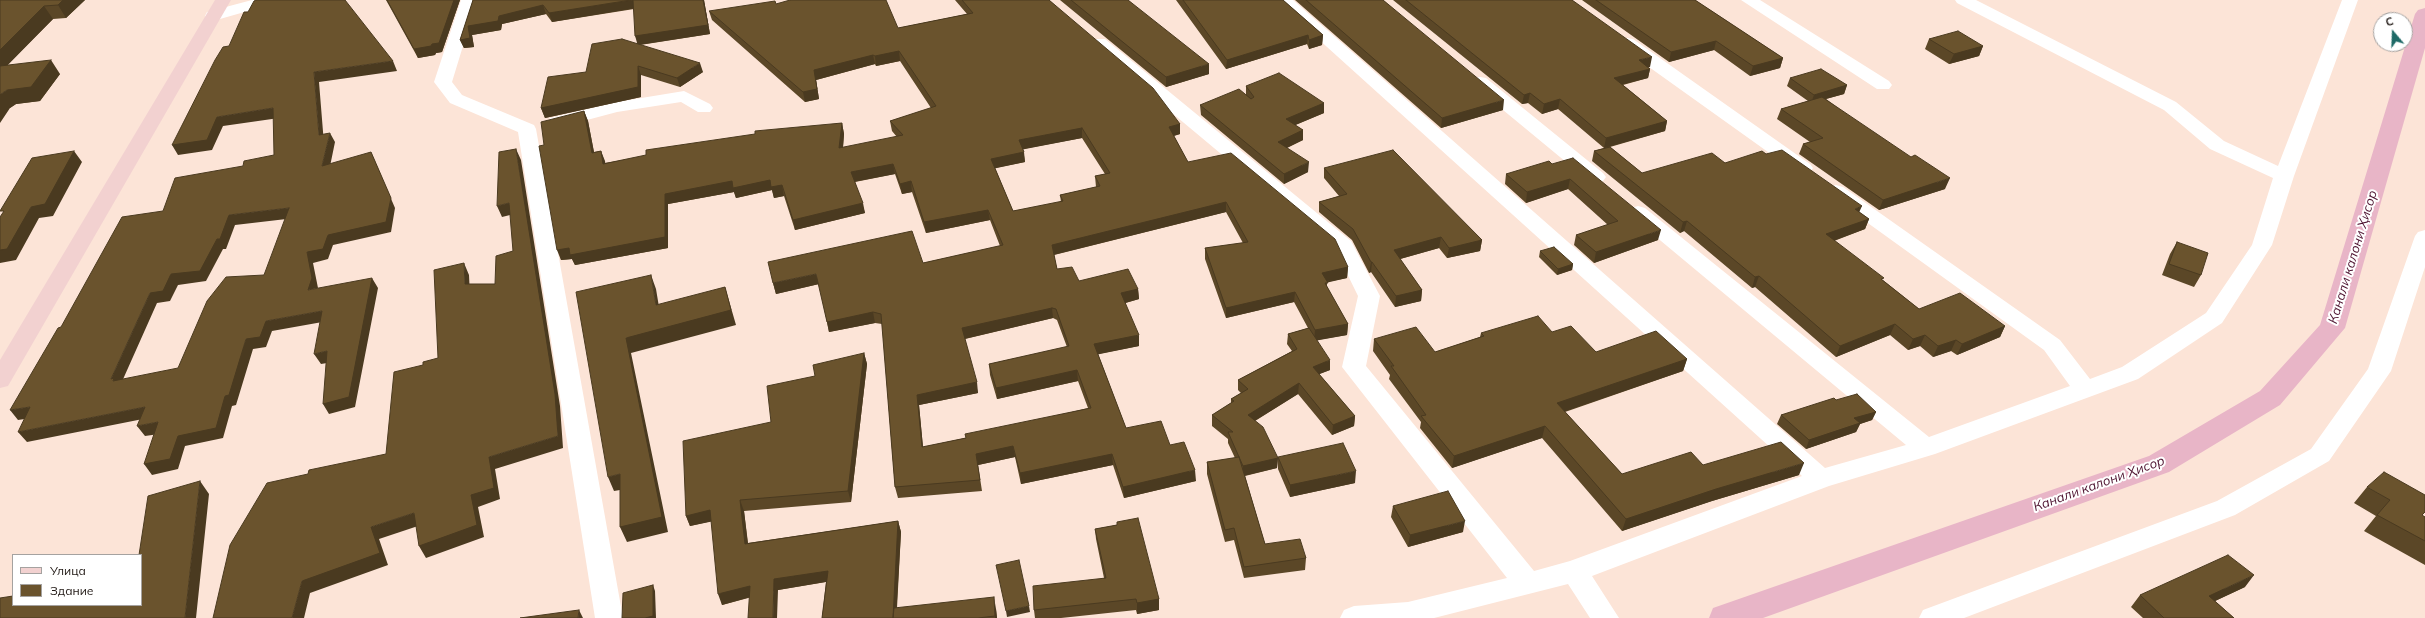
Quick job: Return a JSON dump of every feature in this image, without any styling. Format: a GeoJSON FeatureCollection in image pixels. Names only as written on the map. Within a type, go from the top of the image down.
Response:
{"type":"FeatureCollection","features":[{"type":"Feature","properties":{"kind":"main road"},"geometry":{"type":"LineString","coordinates":[[0,380],[218,8]]}},
{"type":"Feature","properties":{"kind":"street"},"geometry":{"type":"LineString","coordinates":[[218,8],[270,0]]}},
{"type":"Feature","properties":{"kind":"street"},"geometry":{"type":"LineString","coordinates":[[469,0],[443,82],[456,99],[527,129],[617,106],[684,96],[704,108]]}},
{"type":"Feature","properties":{"kind":"street"},"geometry":{"type":"LineString","coordinates":[[1283,0],[1821,479]]}},
{"type":"Feature","properties":{"kind":"street"},"geometry":{"type":"LineString","coordinates":[[1749,0],[1883,85]]}},
{"type":"Feature","properties":{"kind":"street"},"geometry":{"type":"LineString","coordinates":[[1963,0],[2170,106],[2217,145],[2284,176]]}},
{"type":"Feature","properties":{"kind":"street"},"geometry":{"type":"LineString","coordinates":[[1354,618],[1408,613],[1528,584],[1579,578],[1821,479],[1926,448],[2130,373],[2214,318],[2262,245],[2284,176],[2350,0]]}},
{"type":"Feature","properties":{"kind":"street"},"geometry":{"type":"LineString","coordinates":[[1084,30],[1344,246],[1369,296],[1354,367],[1528,584]]}},
{"type":"Feature","properties":{"kind":"street"},"geometry":{"type":"LineString","coordinates":[[1613,32],[2052,345],[2085,389]]}},
{"type":"Feature","properties":{"kind":"street"},"geometry":{"type":"LineString","coordinates":[[1468,71],[1926,448]]}},
{"type":"Feature","properties":{"kind":"street"},"geometry":{"type":"LineString","coordinates":[[527,129],[609,618]]}},
{"type":"Feature","properties":{"kind":"street"},"geometry":{"type":"LineString","coordinates":[[1933,618],[2226,508],[2320,455],[2379,370],[2425,236]]}},
{"type":"Feature","properties":{"kind":"street"},"geometry":{"type":"LineString","coordinates":[[1579,578],[1605,618]]}},
{"type":"Feature","properties":{"kind":"building"},"geometry":{"type":"Polygon","coordinates":[[[0,0],[63,0],[58,5],[44,6],[0,50],[0,0]]]}},
{"type":"Feature","properties":{"kind":"building"},"geometry":{"type":"Polygon","coordinates":[[[345,0],[393,61],[314,72],[319,135],[330,133],[322,166],[371,152],[391,198],[386,222],[328,235],[323,249],[307,252],[312,278],[308,290],[372,278],[349,397],[323,404],[327,351],[314,354],[322,311],[266,321],[260,337],[246,339],[229,395],[225,396],[216,428],[178,436],[170,459],[144,464],[158,422],[137,426],[145,407],[18,432],[30,407],[10,410],[58,328],[61,327],[122,217],[163,211],[175,178],[243,166],[244,161],[274,155],[273,108],[217,117],[207,140],[172,145],[215,60],[223,47],[229,46],[244,12],[248,12],[254,1],[345,0]],[[289,208],[229,215],[220,239],[217,239],[200,271],[171,274],[163,291],[150,293],[111,379],[114,378],[113,381],[178,368],[207,301],[226,277],[264,275],[289,208]]]}},
{"type":"Feature","properties":{"kind":"building"},"geometry":{"type":"Polygon","coordinates":[[[387,0],[454,0],[439,43],[414,49],[387,0]]]}},
{"type":"Feature","properties":{"kind":"building"},"geometry":{"type":"Polygon","coordinates":[[[473,0],[631,0],[549,13],[543,5],[499,16],[498,21],[468,26],[470,38],[460,40],[473,0]]]}},
{"type":"Feature","properties":{"kind":"building"},"geometry":{"type":"Polygon","coordinates":[[[633,0],[703,0],[708,25],[635,36],[633,0]]]}},
{"type":"Feature","properties":{"kind":"building"},"geometry":{"type":"Polygon","coordinates":[[[790,0],[886,0],[898,28],[973,13],[962,0],[1049,0],[1153,88],[1180,124],[1169,127],[1188,162],[1231,153],[1335,239],[1348,267],[1322,273],[1328,283],[1325,283],[1348,324],[1315,330],[1295,292],[1226,308],[1205,248],[1248,242],[1226,202],[1052,245],[1057,269],[1072,267],[1079,281],[1128,269],[1138,289],[1121,293],[1139,335],[1094,344],[1126,428],[1161,421],[1170,445],[1184,442],[1195,470],[1123,487],[1112,454],[1020,473],[1013,446],[976,454],[980,480],[895,487],[881,314],[873,312],[827,322],[816,274],[773,283],[768,262],[912,231],[923,263],[1003,245],[988,210],[924,222],[911,181],[900,184],[893,164],[851,172],[863,203],[793,220],[782,185],[771,187],[770,180],[733,188],[732,181],[665,194],[665,237],[570,255],[569,248],[557,250],[539,146],[544,145],[541,122],[584,111],[592,153],[601,151],[603,164],[646,155],[646,150],[755,134],[755,131],[842,123],[839,148],[903,135],[890,121],[936,106],[899,51],[875,56],[873,55],[814,70],[817,89],[803,92],[709,11],[775,1],[776,4],[790,0]],[[1082,128],[1019,140],[1024,152],[991,159],[1013,211],[1063,201],[1060,195],[1100,186],[1095,176],[1110,173],[1082,128]],[[1052,308],[962,328],[977,382],[917,395],[922,447],[966,438],[965,434],[1091,408],[1077,370],[996,388],[989,364],[1069,346],[1056,309],[1052,308]]]}},
{"type":"Feature","properties":{"kind":"building"},"geometry":{"type":"Polygon","coordinates":[[[1071,0],[1128,0],[1209,64],[1166,77],[1071,0]]]}},
{"type":"Feature","properties":{"kind":"building"},"geometry":{"type":"Polygon","coordinates":[[[1183,0],[1283,0],[1323,35],[1309,40],[1308,35],[1227,60],[1183,0]]]}},
{"type":"Feature","properties":{"kind":"building"},"geometry":{"type":"Polygon","coordinates":[[[1306,0],[1383,0],[1504,100],[1442,118],[1306,0]]]}},
{"type":"Feature","properties":{"kind":"building"},"geometry":{"type":"Polygon","coordinates":[[[1406,0],[1572,0],[1652,57],[1639,60],[1650,69],[1614,78],[1667,121],[1606,138],[1560,99],[1544,104],[1530,93],[1524,95],[1406,0]]]}},
{"type":"Feature","properties":{"kind":"building"},"geometry":{"type":"Polygon","coordinates":[[[1596,0],[1695,0],[1783,58],[1753,66],[1716,41],[1671,52],[1596,0]]]}},
{"type":"Feature","properties":{"kind":"building"},"geometry":{"type":"Polygon","coordinates":[[[1958,31],[1983,46],[1954,54],[1929,39],[1958,31]]]}},
{"type":"Feature","properties":{"kind":"building"},"geometry":{"type":"Polygon","coordinates":[[[622,39],[700,63],[677,78],[638,66],[638,87],[541,108],[548,77],[586,72],[592,44],[622,39]]]}},
{"type":"Feature","properties":{"kind":"building"},"geometry":{"type":"Polygon","coordinates":[[[51,60],[31,87],[7,90],[0,95],[0,66],[51,60]]]}},
{"type":"Feature","properties":{"kind":"building"},"geometry":{"type":"Polygon","coordinates":[[[1821,69],[1847,85],[1814,95],[1790,78],[1821,69]]]}},
{"type":"Feature","properties":{"kind":"building"},"geometry":{"type":"Polygon","coordinates":[[[1279,73],[1324,103],[1286,119],[1303,130],[1278,142],[1309,162],[1284,174],[1200,105],[1239,89],[1251,99],[1254,97],[1246,86],[1279,73]]]}},
{"type":"Feature","properties":{"kind":"building"},"geometry":{"type":"Polygon","coordinates":[[[1822,97],[1911,157],[1915,155],[1950,178],[1883,200],[1803,144],[1823,138],[1781,109],[1822,97]]]}},
{"type":"Feature","properties":{"kind":"building"},"geometry":{"type":"Polygon","coordinates":[[[1610,147],[1642,173],[1712,153],[1725,163],[1762,151],[1766,154],[1782,150],[1862,206],[1855,209],[1869,219],[1826,234],[1884,278],[1881,279],[1919,309],[1960,293],[2005,326],[1962,344],[1956,340],[1938,346],[1925,335],[1913,339],[1895,324],[1840,346],[1759,276],[1755,277],[1687,221],[1683,222],[1594,151],[1610,147]]]}},
{"type":"Feature","properties":{"kind":"building"},"geometry":{"type":"Polygon","coordinates":[[[516,149],[555,394],[558,436],[489,457],[494,488],[471,495],[477,525],[419,546],[414,513],[371,527],[380,553],[302,581],[292,618],[213,618],[230,545],[267,483],[308,474],[309,470],[386,454],[394,372],[423,365],[423,362],[438,358],[434,270],[464,263],[465,284],[495,284],[496,256],[513,251],[509,203],[497,206],[499,152],[516,149]]]}},
{"type":"Feature","properties":{"kind":"building"},"geometry":{"type":"Polygon","coordinates":[[[1393,150],[1482,240],[1449,248],[1441,237],[1394,250],[1422,290],[1396,296],[1371,262],[1353,229],[1319,202],[1347,194],[1324,168],[1393,150]]]}},
{"type":"Feature","properties":{"kind":"building"},"geometry":{"type":"Polygon","coordinates":[[[74,151],[45,204],[31,207],[7,249],[0,250],[0,217],[4,211],[0,211],[32,158],[74,151]]]}},
{"type":"Feature","properties":{"kind":"building"},"geometry":{"type":"Polygon","coordinates":[[[1573,158],[1661,230],[1596,252],[1576,235],[1618,221],[1570,179],[1527,192],[1506,174],[1549,161],[1552,164],[1573,158]]]}},
{"type":"Feature","properties":{"kind":"building"},"geometry":{"type":"Polygon","coordinates":[[[2177,242],[2208,253],[2201,275],[2169,264],[2177,242]]]}},
{"type":"Feature","properties":{"kind":"building"},"geometry":{"type":"Polygon","coordinates":[[[1554,247],[1573,264],[1558,269],[1540,251],[1554,247]]]}},
{"type":"Feature","properties":{"kind":"building"},"geometry":{"type":"Polygon","coordinates":[[[651,275],[656,305],[725,287],[731,310],[626,338],[662,517],[620,527],[620,474],[608,477],[576,292],[651,275]]]}},
{"type":"Feature","properties":{"kind":"building"},"geometry":{"type":"Polygon","coordinates":[[[1538,316],[1552,332],[1571,326],[1596,352],[1656,331],[1687,359],[1557,403],[1622,474],[1691,452],[1703,465],[1781,442],[1804,463],[1716,489],[1626,519],[1545,426],[1454,456],[1421,416],[1426,415],[1391,366],[1394,366],[1374,339],[1416,327],[1435,352],[1484,336],[1481,333],[1538,316]]]}},
{"type":"Feature","properties":{"kind":"building"},"geometry":{"type":"Polygon","coordinates":[[[1309,328],[1330,360],[1313,367],[1355,416],[1333,425],[1299,383],[1248,415],[1263,427],[1278,458],[1243,466],[1228,432],[1233,432],[1212,415],[1234,401],[1231,399],[1248,389],[1238,380],[1297,349],[1288,334],[1309,328]]]}},
{"type":"Feature","properties":{"kind":"building"},"geometry":{"type":"Polygon","coordinates":[[[864,353],[848,491],[740,500],[745,544],[898,521],[893,618],[822,618],[828,571],[774,579],[773,618],[748,618],[750,586],[718,594],[710,510],[686,516],[683,441],[771,422],[767,386],[815,376],[813,365],[864,353]]]}},
{"type":"Feature","properties":{"kind":"building"},"geometry":{"type":"Polygon","coordinates":[[[1857,394],[1876,412],[1854,418],[1860,423],[1809,440],[1781,415],[1834,398],[1836,400],[1857,394]]]}},
{"type":"Feature","properties":{"kind":"building"},"geometry":{"type":"Polygon","coordinates":[[[1343,443],[1356,471],[1290,485],[1278,457],[1343,443]]]}},
{"type":"Feature","properties":{"kind":"building"},"geometry":{"type":"Polygon","coordinates":[[[1239,457],[1265,544],[1300,539],[1306,558],[1244,567],[1234,528],[1225,530],[1207,462],[1239,457]]]}},
{"type":"Feature","properties":{"kind":"building"},"geometry":{"type":"Polygon","coordinates":[[[2384,472],[2425,495],[2425,512],[2422,515],[2425,517],[2425,541],[2377,515],[2390,500],[2367,487],[2384,472]]]}},
{"type":"Feature","properties":{"kind":"building"},"geometry":{"type":"Polygon","coordinates":[[[200,481],[185,618],[0,618],[0,598],[12,596],[12,606],[142,606],[142,554],[139,554],[148,496],[200,481]]]}},
{"type":"Feature","properties":{"kind":"building"},"geometry":{"type":"Polygon","coordinates":[[[1448,491],[1465,521],[1410,535],[1393,506],[1448,491]]]}},
{"type":"Feature","properties":{"kind":"building"},"geometry":{"type":"Polygon","coordinates":[[[1138,518],[1159,599],[1137,603],[1136,599],[1034,610],[1033,586],[1106,578],[1095,529],[1117,525],[1117,522],[1138,518]]]}},
{"type":"Feature","properties":{"kind":"building"},"geometry":{"type":"Polygon","coordinates":[[[2228,555],[2254,575],[2209,596],[2234,618],[2164,618],[2140,595],[2228,555]]]}},
{"type":"Feature","properties":{"kind":"building"},"geometry":{"type":"Polygon","coordinates":[[[1019,560],[1029,606],[1006,611],[996,565],[1019,560]]]}},
{"type":"Feature","properties":{"kind":"building"},"geometry":{"type":"Polygon","coordinates":[[[653,585],[653,616],[645,618],[622,618],[623,593],[653,585]]]}},
{"type":"Feature","properties":{"kind":"building"},"geometry":{"type":"Polygon","coordinates":[[[994,597],[995,616],[978,618],[893,618],[894,608],[994,597]]]}},
{"type":"Feature","properties":{"kind":"building"},"geometry":{"type":"Polygon","coordinates":[[[579,610],[578,618],[520,618],[579,610]]]}},
{"type":"Feature","properties":{"kind":"waterway","name":"Канали калони Ҳисор"},"geometry":{"type":"LineString","coordinates":[[1725,618],[2159,464],[2270,398],[2332,328],[2425,14]]}}]}
